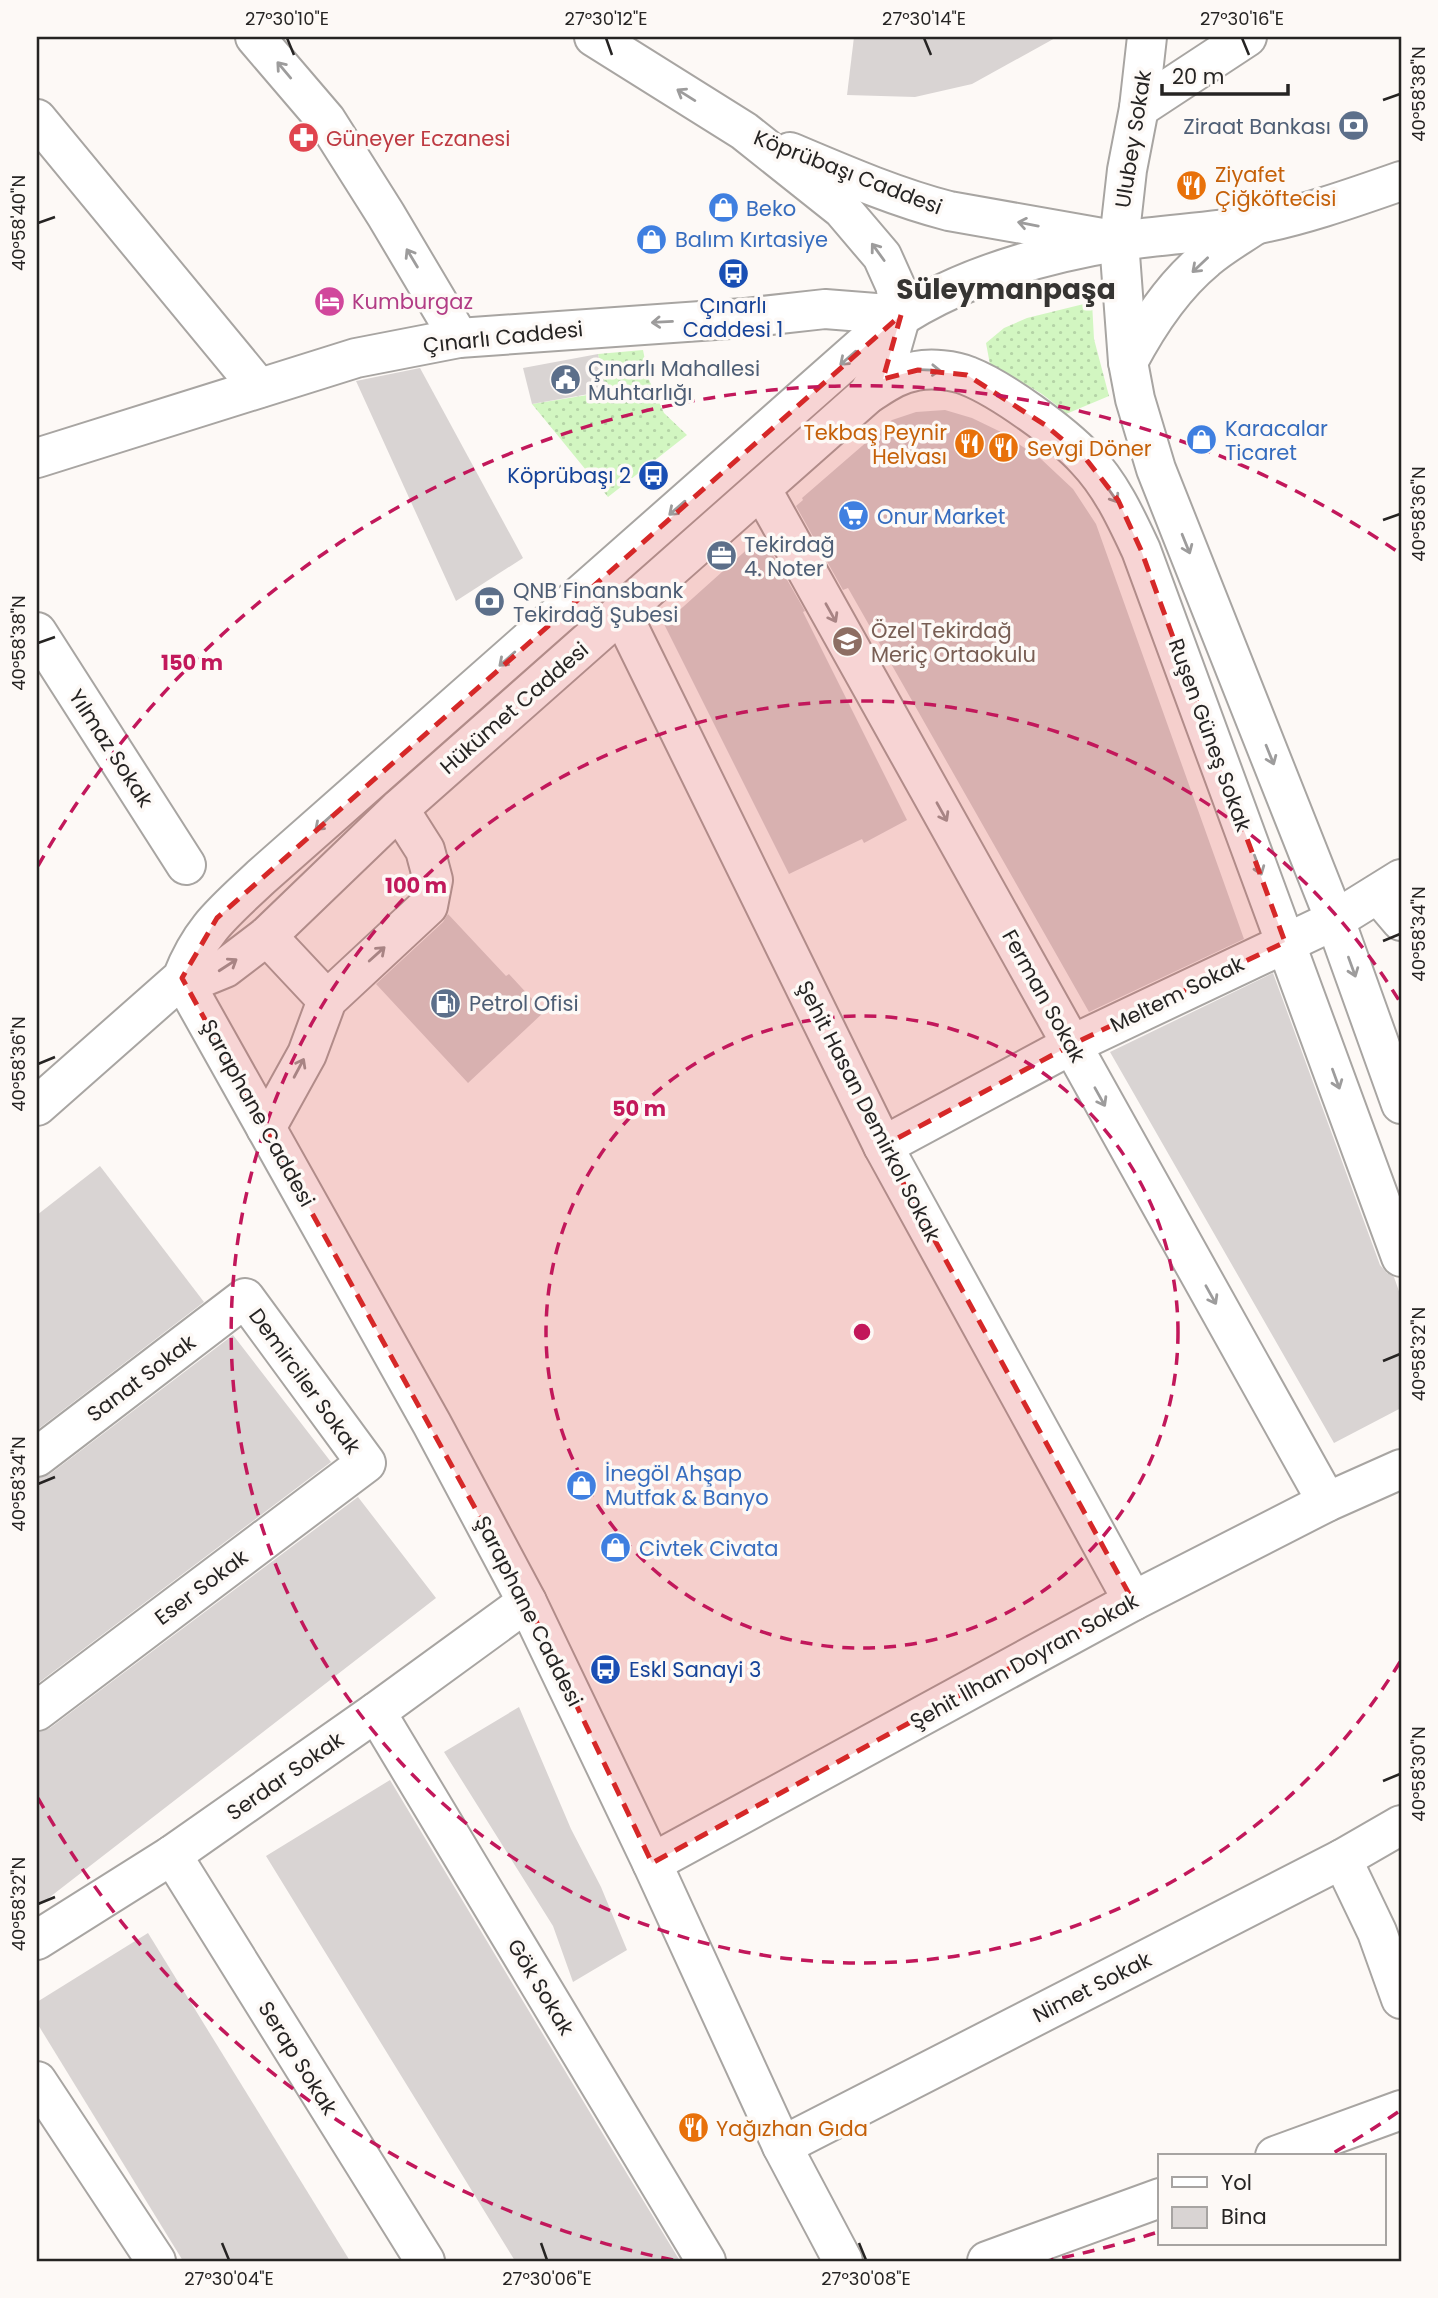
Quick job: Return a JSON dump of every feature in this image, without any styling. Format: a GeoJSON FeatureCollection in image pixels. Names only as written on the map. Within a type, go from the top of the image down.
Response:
{"type":"FeatureCollection","features":[{"type":"Feature","properties":{"kind":"street"},"geometry":{"type":"LineString","coordinates":[[255,37],[326,120],[459,338]]}},
{"type":"Feature","properties":{"kind":"street","name":"Köprübaşı Caddesi"},"geometry":{"type":"LineString","coordinates":[[594,37],[744,131],[842,209],[882,256],[895,285],[901,315]]}},
{"type":"Feature","properties":{"kind":"street","name":"Ulubey Sokak"},"geometry":{"type":"LineString","coordinates":[[1128,362],[1119,241],[1147,37]]}},
{"type":"Feature","properties":{"kind":"street"},"geometry":{"type":"LineString","coordinates":[[1139,107],[1247,37]]}},
{"type":"Feature","properties":{"kind":"street"},"geometry":{"type":"LineString","coordinates":[[37,120],[258,388]]}},
{"type":"Feature","properties":{"kind":"street","name":"Köprübaşı Caddesi"},"geometry":{"type":"LineString","coordinates":[[744,131],[855,179],[928,206],[1119,241]]}},
{"type":"Feature","properties":{"kind":"street","name":"Hükümet Caddesi"},"geometry":{"type":"LineString","coordinates":[[37,1105],[182,978],[190,957],[217,918],[691,496],[901,315],[964,284],[1019,264],[1119,241],[1255,225],[1349,199],[1401,181]]}},
{"type":"Feature","properties":{"kind":"street"},"geometry":{"type":"LineString","coordinates":[[1255,225],[1206,259],[1180,285],[1160,309],[1128,362],[1135,399],[1156,469],[1335,920],[1401,1104]]}},
{"type":"Feature","properties":{"kind":"street","name":"Çınarlı Caddesi"},"geometry":{"type":"LineString","coordinates":[[37,458],[356,358],[459,338],[744,318],[825,309],[901,315]]}},
{"type":"Feature","properties":{"kind":"street","name":"Hükümet Caddesi"},"geometry":{"type":"LineString","coordinates":[[182,978],[203,977],[225,968],[267,936],[399,809],[868,394],[889,357],[901,315]]}},
{"type":"Feature","properties":{"kind":"street","name":"Ruşen Güneş Sokak"},"geometry":{"type":"LineString","coordinates":[[868,394],[896,376],[918,370],[939,370],[967,375],[1002,394],[1045,425],[1086,459],[1118,500],[1142,550],[1401,1257]]}},
{"type":"Feature","properties":{"kind":"street","name":"Ferman Sokak"},"geometry":{"type":"LineString","coordinates":[[762,490],[1327,1502]]}},
{"type":"Feature","properties":{"kind":"street","name":"Şehit Hasan Demirkol Sokak"},"geometry":{"type":"LineString","coordinates":[[622,614],[883,1146],[1133,1601]]}},
{"type":"Feature","properties":{"kind":"street","name":"Yılmaz Sokak"},"geometry":{"type":"LineString","coordinates":[[37,632],[186,865]]}},
{"type":"Feature","properties":{"kind":"street"},"geometry":{"type":"LineString","coordinates":[[267,1128],[307,1054],[327,1000],[428,906],[433,880],[425,850],[399,809],[374,777]]}},
{"type":"Feature","properties":{"kind":"street"},"geometry":{"type":"LineString","coordinates":[[1335,920],[1394,898]]}},
{"type":"Feature","properties":{"kind":"street","name":"Meltem Sokak"},"geometry":{"type":"LineString","coordinates":[[883,1146],[1072,1045],[1335,920]]}},
{"type":"Feature","properties":{"kind":"street"},"geometry":{"type":"LineString","coordinates":[[267,936],[327,1000]]}},
{"type":"Feature","properties":{"kind":"street","name":"Şaraphane Caddesi"},"geometry":{"type":"LineString","coordinates":[[182,978],[432,1424],[527,1602],[652,1863],[782,2147],[842,2261]]}},
{"type":"Feature","properties":{"kind":"street","name":"Sanat Sokak"},"geometry":{"type":"LineString","coordinates":[[37,1457],[245,1298]]}},
{"type":"Feature","properties":{"kind":"street","name":"Demirciler Sokak"},"geometry":{"type":"LineString","coordinates":[[245,1298],[366,1463]]}},
{"type":"Feature","properties":{"kind":"street","name":"Eser Sokak"},"geometry":{"type":"LineString","coordinates":[[37,1711],[366,1463]]}},
{"type":"Feature","properties":{"kind":"street","name":"Şehit İlhan Doyran Sokak"},"geometry":{"type":"LineString","coordinates":[[652,1863],[1133,1601],[1327,1502],[1401,1469]]}},
{"type":"Feature","properties":{"kind":"street","name":"Serdar Sokak"},"geometry":{"type":"LineString","coordinates":[[37,1940],[172,1855],[527,1602]]}},
{"type":"Feature","properties":{"kind":"street","name":"Gök Sokak"},"geometry":{"type":"LineString","coordinates":[[376,1712],[706,2261]]}},
{"type":"Feature","properties":{"kind":"street","name":"Nimet Sokak"},"geometry":{"type":"LineString","coordinates":[[782,2147],[1342,1859],[1401,1825]]}},
{"type":"Feature","properties":{"kind":"street","name":"Serap Sokak"},"geometry":{"type":"LineString","coordinates":[[172,1855],[425,2261]]}},
{"type":"Feature","properties":{"kind":"street"},"geometry":{"type":"LineString","coordinates":[[1342,1859],[1377,1932],[1401,1999]]}},
{"type":"Feature","properties":{"kind":"street"},"geometry":{"type":"LineString","coordinates":[[37,2081],[156,2261]]}},
{"type":"Feature","properties":{"kind":"street"},"geometry":{"type":"LineString","coordinates":[[1280,2154],[1401,2110]]}},
{"type":"Feature","properties":{"kind":"street"},"geometry":{"type":"LineString","coordinates":[[987,2261],[1158,2199]]}},
{"type":"Feature","properties":{"kind":"highlighted area"},"geometry":{"type":"Polygon","coordinates":[[[901,315],[883,379],[918,370],[967,375],[1045,425],[1086,459],[1118,500],[1141,550],[1285,942],[1071,1045],[883,1146],[1133,1601],[652,1863],[527,1602],[182,978],[217,918],[901,315]]]}},
{"type":"Feature","properties":{"kind":"green space"},"geometry":{"type":"Polygon","coordinates":[[[1092,302],[1094,339],[1109,396],[1066,414],[1031,388],[991,370],[986,343],[1004,328],[1027,318],[1092,302]]]}},
{"type":"Feature","properties":{"kind":"green space"},"geometry":{"type":"Polygon","coordinates":[[[643,350],[649,380],[664,413],[687,435],[608,497],[532,404],[606,392],[598,354],[643,350]]]}},
{"type":"Feature","properties":{"kind":"building"},"geometry":{"type":"Polygon","coordinates":[[[854,37],[1057,37],[972,84],[915,97],[847,95],[854,37]]]}},
{"type":"Feature","properties":{"kind":"building","name":"Çınarlı Mahallesi Muhtarlığı"},"geometry":{"type":"Polygon","coordinates":[[[598,354],[606,391],[532,404],[523,368],[598,354]]]}},
{"type":"Feature","properties":{"kind":"building"},"geometry":{"type":"Polygon","coordinates":[[[420,368],[523,558],[456,601],[356,381],[420,368]]]}},
{"type":"Feature","properties":{"kind":"building"},"geometry":{"type":"Polygon","coordinates":[[[945,410],[972,418],[1001,432],[1041,459],[1073,489],[1096,524],[1244,939],[1089,1012],[848,588],[843,590],[796,506],[892,420],[916,412],[945,410]]]}},
{"type":"Feature","properties":{"kind":"building"},"geometry":{"type":"Polygon","coordinates":[[[762,536],[805,611],[803,612],[907,820],[864,843],[862,839],[789,874],[664,624],[762,536]]]}},
{"type":"Feature","properties":{"kind":"building"},"geometry":{"type":"Polygon","coordinates":[[[448,914],[544,1012],[468,1083],[376,984],[443,922],[448,914]]]}},
{"type":"Feature","properties":{"kind":"building"},"geometry":{"type":"Polygon","coordinates":[[[1273,973],[1380,1265],[1394,1277],[1401,1297],[1401,1408],[1334,1443],[1110,1052],[1273,973]]]}},
{"type":"Feature","properties":{"kind":"building"},"geometry":{"type":"Polygon","coordinates":[[[100,1166],[204,1302],[37,1430],[37,1215],[100,1166]]]}},
{"type":"Feature","properties":{"kind":"building"},"geometry":{"type":"Polygon","coordinates":[[[233,1335],[331,1462],[37,1684],[37,1478],[50,1474],[233,1335]]]}},
{"type":"Feature","properties":{"kind":"building"},"geometry":{"type":"Polygon","coordinates":[[[358,1497],[436,1598],[37,1907],[37,1732],[50,1728],[358,1497]]]}},
{"type":"Feature","properties":{"kind":"building"},"geometry":{"type":"Polygon","coordinates":[[[519,1707],[627,1950],[573,1982],[553,1926],[444,1752],[519,1707]]]}},
{"type":"Feature","properties":{"kind":"building"},"geometry":{"type":"Polygon","coordinates":[[[390,1780],[680,2261],[515,2261],[266,1856],[390,1780]]]}},
{"type":"Feature","properties":{"kind":"building"},"geometry":{"type":"Polygon","coordinates":[[[148,1933],[350,2261],[183,2261],[37,2023],[37,2002],[148,1933]]]}},
{"type":"Feature","properties":{"kind":"place","name":"Ziraat Bankası"},"geometry":{"type":"Point","coordinates":[1354,126]}},
{"type":"Feature","properties":{"kind":"place","name":"Güneyer Eczanesi"},"geometry":{"type":"Point","coordinates":[303,138]}},
{"type":"Feature","properties":{"kind":"place","name":"Ziyafet Çiğköftecisi"},"geometry":{"type":"Point","coordinates":[1192,186]}},
{"type":"Feature","properties":{"kind":"place","name":"Beko"},"geometry":{"type":"Point","coordinates":[723,208]}},
{"type":"Feature","properties":{"kind":"place","name":"Balım Kırtasiye"},"geometry":{"type":"Point","coordinates":[652,239]}},
{"type":"Feature","properties":{"kind":"place","name":"Çınarlı Caddesi 1"},"geometry":{"type":"Point","coordinates":[733,273]}},
{"type":"Feature","properties":{"kind":"place","name":"Kumburgaz"},"geometry":{"type":"Point","coordinates":[329,301]}},
{"type":"Feature","properties":{"kind":"place","name":"Çınarlı Mahallesi Muhtarlığı"},"geometry":{"type":"Point","coordinates":[565,380]}},
{"type":"Feature","properties":{"kind":"place","name":"Karacalar Ticaret"},"geometry":{"type":"Point","coordinates":[1202,440]}},
{"type":"Feature","properties":{"kind":"place","name":"Tekbaş Peynir Helvası"},"geometry":{"type":"Point","coordinates":[970,444]}},
{"type":"Feature","properties":{"kind":"place","name":"Sevgi Döner"},"geometry":{"type":"Point","coordinates":[1004,448]}},
{"type":"Feature","properties":{"kind":"place","name":"Köprübaşı 2"},"geometry":{"type":"Point","coordinates":[654,475]}},
{"type":"Feature","properties":{"kind":"place","name":"Onur Market"},"geometry":{"type":"Point","coordinates":[854,516]}},
{"type":"Feature","properties":{"kind":"place","name":"Tekirdağ 4. Noter"},"geometry":{"type":"Point","coordinates":[721,556]}},
{"type":"Feature","properties":{"kind":"place","name":"QNB Finansbank Tekirdağ Şubesi"},"geometry":{"type":"Point","coordinates":[490,602]}},
{"type":"Feature","properties":{"kind":"place","name":"Özel Tekirdağ Meriç Ortaokulu"},"geometry":{"type":"Point","coordinates":[848,642]}},
{"type":"Feature","properties":{"kind":"place","name":"Petrol Ofisi"},"geometry":{"type":"Point","coordinates":[446,1003]}},
{"type":"Feature","properties":{"kind":"place","name":"İnegöl Ahşap Mutfak & Banyo"},"geometry":{"type":"Point","coordinates":[582,1485]}},
{"type":"Feature","properties":{"kind":"place","name":"Civtek Civata"},"geometry":{"type":"Point","coordinates":[616,1548]}},
{"type":"Feature","properties":{"kind":"place","name":"Eskl Sanayi 3"},"geometry":{"type":"Point","coordinates":[606,1669]}},
{"type":"Feature","properties":{"kind":"place","name":"Yağızhan Gıda"},"geometry":{"type":"Point","coordinates":[693,2128]}},
{"type":"Feature","properties":{"kind":"district","name":"Süleymanpaşa"},"geometry":{"type":"Point","coordinates":[1006,289]}}]}
